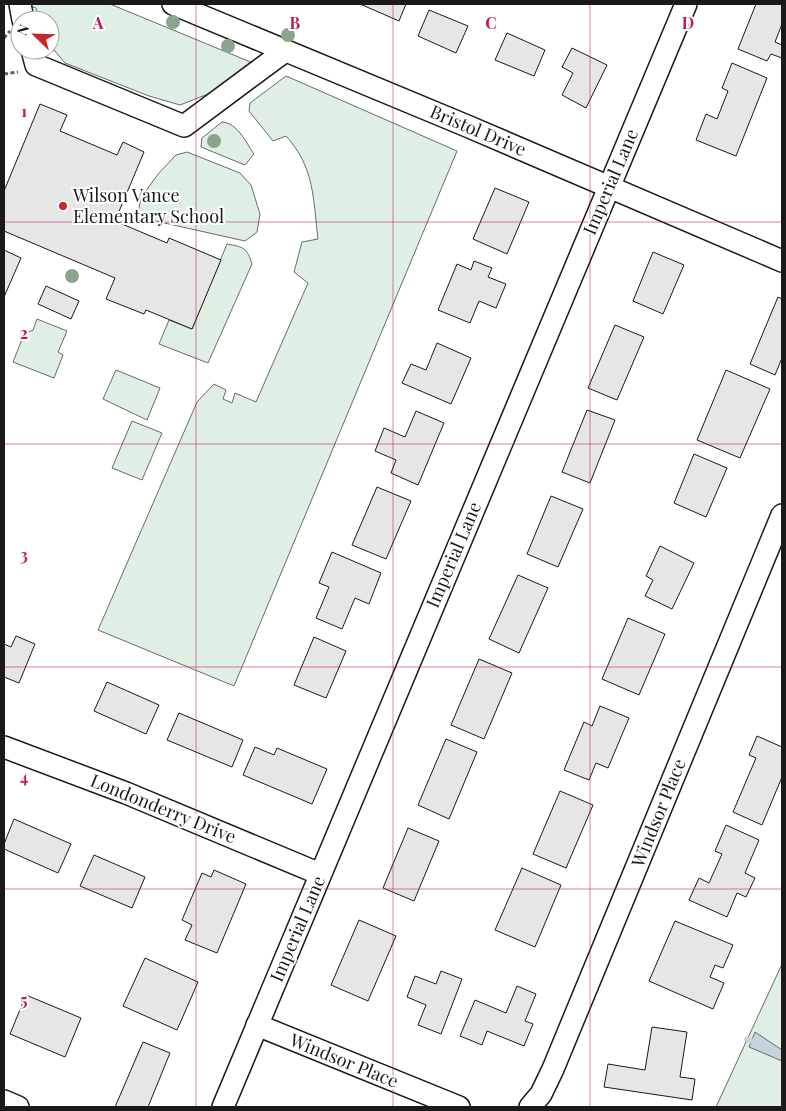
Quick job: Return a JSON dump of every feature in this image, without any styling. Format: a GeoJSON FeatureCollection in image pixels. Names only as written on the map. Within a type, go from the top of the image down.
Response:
{"type":"FeatureCollection","features":[{"type":"Feature","properties":{"kind":"street","name":"Bristol Drive"},"geometry":{"type":"LineString","coordinates":[[173,4],[782,261]]}},
{"type":"Feature","properties":{"kind":"street","name":"Imperial Lane"},"geometry":{"type":"LineString","coordinates":[[223,1107],[686,4]]}},
{"type":"Feature","properties":{"kind":"street"},"geometry":{"type":"LineString","coordinates":[[35,60],[36,65],[184,126],[285,51]]}},
{"type":"Feature","properties":{"kind":"street","name":"Windsor Place"},"geometry":{"type":"LineString","coordinates":[[530,1107],[541,1094],[553,1069],[782,515]]}},
{"type":"Feature","properties":{"kind":"street","name":"Londonderry Drive"},"geometry":{"type":"LineString","coordinates":[[4,747],[126,793],[320,874]]}},
{"type":"Feature","properties":{"kind":"street","name":"Windsor Place"},"geometry":{"type":"LineString","coordinates":[[258,1025],[459,1107]]}},
{"type":"Feature","properties":{"kind":"street"},"geometry":{"type":"LineString","coordinates":[[4,1101],[18,1107]]}},
{"type":"Feature","properties":{"kind":"green space"},"geometry":{"type":"Polygon","coordinates":[[[29,4],[110,4],[253,63],[213,92],[180,105],[149,96],[65,63],[60,57],[60,10],[36,10],[36,8],[29,6],[29,4]]]}},
{"type":"Feature","properties":{"kind":"green space"},"geometry":{"type":"Polygon","coordinates":[[[286,76],[457,151],[234,686],[98,630],[197,402],[214,384],[226,390],[223,399],[232,403],[235,393],[256,402],[308,283],[294,272],[302,242],[318,239],[308,172],[303,160],[286,136],[273,141],[249,111],[250,103],[286,76]]]}},
{"type":"Feature","properties":{"kind":"green space"},"geometry":{"type":"Polygon","coordinates":[[[222,122],[228,123],[237,130],[254,154],[245,165],[201,147],[202,138],[222,122]]]}},
{"type":"Feature","properties":{"kind":"green space"},"geometry":{"type":"Polygon","coordinates":[[[187,152],[240,173],[251,185],[260,214],[257,232],[245,241],[142,218],[138,213],[141,198],[158,174],[176,155],[187,152]]]}},
{"type":"Feature","properties":{"kind":"green space"},"geometry":{"type":"Polygon","coordinates":[[[227,244],[244,249],[252,264],[208,363],[159,344],[169,320],[192,329],[227,244]]]}},
{"type":"Feature","properties":{"kind":"green space"},"geometry":{"type":"Polygon","coordinates":[[[37,319],[67,331],[58,352],[63,355],[54,378],[13,362],[24,334],[33,330],[37,319]]]}},
{"type":"Feature","properties":{"kind":"green space"},"geometry":{"type":"Polygon","coordinates":[[[116,370],[160,388],[147,420],[103,399],[116,370]]]}},
{"type":"Feature","properties":{"kind":"green space"},"geometry":{"type":"Polygon","coordinates":[[[132,421],[162,433],[142,480],[112,468],[132,421]]]}},
{"type":"Feature","properties":{"kind":"green space"},"geometry":{"type":"Polygon","coordinates":[[[782,964],[782,1107],[716,1107],[782,964]]]}},
{"type":"Feature","properties":{"kind":"shaded area"},"geometry":{"type":"Polygon","coordinates":[[[755,1032],[782,1050],[782,1061],[749,1047],[755,1032]]]}},
{"type":"Feature","properties":{"kind":"building"},"geometry":{"type":"Polygon","coordinates":[[[360,4],[406,4],[399,21],[360,4]]]}},
{"type":"Feature","properties":{"kind":"building"},"geometry":{"type":"Polygon","coordinates":[[[756,4],[782,4],[782,24],[775,42],[782,45],[782,58],[771,54],[767,61],[738,49],[756,4]]]}},
{"type":"Feature","properties":{"kind":"building"},"geometry":{"type":"Polygon","coordinates":[[[429,10],[468,26],[456,53],[418,36],[429,10]]]}},
{"type":"Feature","properties":{"kind":"building"},"geometry":{"type":"Polygon","coordinates":[[[507,33],[545,50],[534,76],[495,60],[507,33]]]}},
{"type":"Feature","properties":{"kind":"building"},"geometry":{"type":"Polygon","coordinates":[[[572,48],[607,65],[586,108],[562,95],[573,73],[562,67],[572,48]]]}},
{"type":"Feature","properties":{"kind":"building"},"geometry":{"type":"Polygon","coordinates":[[[732,63],[767,78],[736,156],[696,140],[706,114],[717,119],[728,91],[722,88],[732,63]]]}},
{"type":"Feature","properties":{"kind":"building","name":"Wilson Vance Elementary School"},"geometry":{"type":"Polygon","coordinates":[[[40,104],[67,115],[60,131],[117,155],[123,142],[144,152],[115,221],[167,243],[169,238],[221,260],[192,329],[146,310],[144,314],[106,299],[115,278],[4,231],[4,191],[40,104]]]}},
{"type":"Feature","properties":{"kind":"building"},"geometry":{"type":"Polygon","coordinates":[[[495,188],[529,202],[507,254],[473,239],[495,188]]]}},
{"type":"Feature","properties":{"kind":"building"},"geometry":{"type":"Polygon","coordinates":[[[4,250],[21,258],[4,297],[4,250]]]}},
{"type":"Feature","properties":{"kind":"building"},"geometry":{"type":"Polygon","coordinates":[[[653,252],[684,265],[663,314],[633,301],[653,252]]]}},
{"type":"Feature","properties":{"kind":"building"},"geometry":{"type":"Polygon","coordinates":[[[474,261],[492,268],[488,277],[506,284],[496,308],[479,301],[470,323],[438,310],[457,264],[471,270],[474,261]]]}},
{"type":"Feature","properties":{"kind":"building"},"geometry":{"type":"Polygon","coordinates":[[[46,286],[79,301],[71,319],[38,304],[46,286]]]}},
{"type":"Feature","properties":{"kind":"building"},"geometry":{"type":"Polygon","coordinates":[[[778,297],[782,299],[782,358],[775,375],[750,364],[778,297]]]}},
{"type":"Feature","properties":{"kind":"building"},"geometry":{"type":"Polygon","coordinates":[[[615,325],[644,337],[617,400],[588,388],[615,325]]]}},
{"type":"Feature","properties":{"kind":"building"},"geometry":{"type":"Polygon","coordinates":[[[437,343],[471,358],[451,404],[402,383],[411,364],[426,370],[437,343]]]}},
{"type":"Feature","properties":{"kind":"building"},"geometry":{"type":"Polygon","coordinates":[[[726,370],[770,389],[740,458],[697,440],[726,370]]]}},
{"type":"Feature","properties":{"kind":"building"},"geometry":{"type":"Polygon","coordinates":[[[587,410],[615,420],[590,483],[562,472],[587,410]]]}},
{"type":"Feature","properties":{"kind":"building"},"geometry":{"type":"Polygon","coordinates":[[[416,411],[444,423],[418,485],[391,473],[396,460],[375,451],[384,428],[405,437],[416,411]]]}},
{"type":"Feature","properties":{"kind":"building"},"geometry":{"type":"Polygon","coordinates":[[[694,454],[727,468],[706,517],[674,503],[694,454]]]}},
{"type":"Feature","properties":{"kind":"building"},"geometry":{"type":"Polygon","coordinates":[[[377,487],[411,501],[386,559],[352,545],[377,487]]]}},
{"type":"Feature","properties":{"kind":"building"},"geometry":{"type":"Polygon","coordinates":[[[551,496],[583,509],[558,567],[527,554],[551,496]]]}},
{"type":"Feature","properties":{"kind":"building"},"geometry":{"type":"Polygon","coordinates":[[[660,546],[694,563],[672,609],[645,596],[653,580],[646,576],[660,546]]]}},
{"type":"Feature","properties":{"kind":"building"},"geometry":{"type":"Polygon","coordinates":[[[332,552],[381,573],[369,604],[355,598],[342,629],[316,618],[329,587],[319,583],[332,552]]]}},
{"type":"Feature","properties":{"kind":"building"},"geometry":{"type":"Polygon","coordinates":[[[518,575],[548,588],[519,653],[489,639],[518,575]]]}},
{"type":"Feature","properties":{"kind":"building"},"geometry":{"type":"Polygon","coordinates":[[[628,618],[665,634],[639,695],[602,679],[628,618]]]}},
{"type":"Feature","properties":{"kind":"building"},"geometry":{"type":"Polygon","coordinates":[[[16,636],[35,644],[19,683],[4,677],[4,644],[11,647],[16,636]]]}},
{"type":"Feature","properties":{"kind":"building"},"geometry":{"type":"Polygon","coordinates":[[[314,637],[346,651],[326,698],[294,685],[314,637]]]}},
{"type":"Feature","properties":{"kind":"building"},"geometry":{"type":"Polygon","coordinates":[[[479,659],[512,673],[484,739],[451,725],[479,659]]]}},
{"type":"Feature","properties":{"kind":"building"},"geometry":{"type":"Polygon","coordinates":[[[107,682],[159,705],[146,734],[94,711],[107,682]]]}},
{"type":"Feature","properties":{"kind":"building"},"geometry":{"type":"Polygon","coordinates":[[[600,706],[629,718],[608,768],[596,763],[589,780],[564,770],[584,722],[592,726],[600,706]]]}},
{"type":"Feature","properties":{"kind":"building"},"geometry":{"type":"Polygon","coordinates":[[[179,713],[243,740],[232,767],[167,740],[179,713]]]}},
{"type":"Feature","properties":{"kind":"building"},"geometry":{"type":"Polygon","coordinates":[[[757,736],[782,747],[782,777],[762,825],[733,812],[756,758],[749,755],[757,736]]]}},
{"type":"Feature","properties":{"kind":"building"},"geometry":{"type":"Polygon","coordinates":[[[446,739],[477,752],[449,819],[418,805],[446,739]]]}},
{"type":"Feature","properties":{"kind":"building"},"geometry":{"type":"Polygon","coordinates":[[[255,747],[274,755],[277,748],[327,769],[312,804],[243,775],[255,747]]]}},
{"type":"Feature","properties":{"kind":"building"},"geometry":{"type":"Polygon","coordinates":[[[560,791],[593,805],[566,868],[533,854],[560,791]]]}},
{"type":"Feature","properties":{"kind":"building"},"geometry":{"type":"Polygon","coordinates":[[[14,819],[71,844],[58,873],[4,849],[4,844],[14,819]]]}},
{"type":"Feature","properties":{"kind":"building"},"geometry":{"type":"Polygon","coordinates":[[[726,825],[759,840],[745,873],[755,878],[746,897],[737,893],[727,917],[689,900],[699,878],[709,883],[722,854],[715,851],[726,825]]]}},
{"type":"Feature","properties":{"kind":"building"},"geometry":{"type":"Polygon","coordinates":[[[408,828],[439,841],[414,901],[383,888],[408,828]]]}},
{"type":"Feature","properties":{"kind":"building"},"geometry":{"type":"Polygon","coordinates":[[[94,855],[145,877],[132,908],[80,886],[94,855]]]}},
{"type":"Feature","properties":{"kind":"building"},"geometry":{"type":"Polygon","coordinates":[[[522,868],[561,885],[535,947],[495,930],[522,868]]]}},
{"type":"Feature","properties":{"kind":"building"},"geometry":{"type":"Polygon","coordinates":[[[214,870],[246,884],[217,953],[185,940],[192,925],[182,920],[202,873],[211,877],[214,870]]]}},
{"type":"Feature","properties":{"kind":"building"},"geometry":{"type":"Polygon","coordinates":[[[359,920],[396,936],[368,1001],[331,985],[359,920]]]}},
{"type":"Feature","properties":{"kind":"building"},"geometry":{"type":"Polygon","coordinates":[[[675,921],[733,945],[723,968],[715,965],[710,977],[724,983],[713,1009],[649,981],[675,921]]]}},
{"type":"Feature","properties":{"kind":"building"},"geometry":{"type":"Polygon","coordinates":[[[145,958],[198,982],[177,1030],[123,1006],[145,958]]]}},
{"type":"Feature","properties":{"kind":"building"},"geometry":{"type":"Polygon","coordinates":[[[441,971],[462,979],[441,1034],[418,1025],[426,1005],[407,997],[415,976],[436,984],[441,971]]]}},
{"type":"Feature","properties":{"kind":"building"},"geometry":{"type":"Polygon","coordinates":[[[517,986],[536,994],[525,1021],[533,1024],[524,1046],[487,1031],[482,1045],[460,1036],[475,1000],[506,1013],[517,986]]]}},
{"type":"Feature","properties":{"kind":"building"},"geometry":{"type":"Polygon","coordinates":[[[26,995],[81,1018],[65,1057],[10,1034],[26,995]]]}},
{"type":"Feature","properties":{"kind":"building"},"geometry":{"type":"Polygon","coordinates":[[[652,1027],[687,1032],[680,1077],[695,1079],[692,1100],[604,1087],[608,1064],[645,1070],[652,1027]]]}},
{"type":"Feature","properties":{"kind":"building"},"geometry":{"type":"Polygon","coordinates":[[[143,1042],[170,1053],[148,1107],[115,1107],[143,1042]]]}},
{"type":"Feature","properties":{"kind":"waterway"},"geometry":{"type":"LineString","coordinates":[[747,1039],[758,1044]]}},
{"type":"Feature","properties":{"kind":"place","name":"Wilson Vance Elementary School"},"geometry":{"type":"Point","coordinates":[63,206]}}]}
